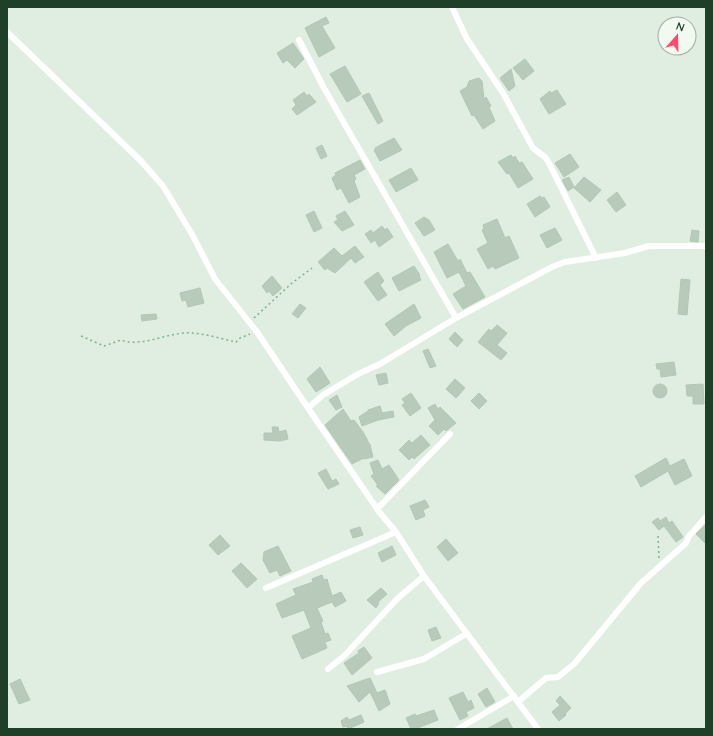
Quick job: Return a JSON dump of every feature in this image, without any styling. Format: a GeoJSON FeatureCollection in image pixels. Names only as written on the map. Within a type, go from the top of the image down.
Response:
{"type":"FeatureCollection","features":[{"type":"Feature","properties":{"kind":"street"},"geometry":{"type":"LineString","coordinates":[[452,7],[467,39],[503,93],[533,148],[545,157],[550,165],[596,258]]}},
{"type":"Feature","properties":{"kind":"street"},"geometry":{"type":"LineString","coordinates":[[7,32],[141,161],[163,186],[193,236],[215,279],[258,332],[377,509],[396,532],[424,576],[538,729]]}},
{"type":"Feature","properties":{"kind":"street"},"geometry":{"type":"LineString","coordinates":[[299,40],[324,88],[456,318]]}},
{"type":"Feature","properties":{"kind":"street"},"geometry":{"type":"LineString","coordinates":[[308,408],[323,395],[343,383],[415,344],[456,318],[552,267],[565,262],[625,253],[649,246],[706,246]]}},
{"type":"Feature","properties":{"kind":"street"},"geometry":{"type":"LineString","coordinates":[[377,509],[450,434]]}},
{"type":"Feature","properties":{"kind":"street"},"geometry":{"type":"LineString","coordinates":[[519,702],[546,678],[558,678],[574,664],[641,583],[686,543],[689,536],[706,517]]}},
{"type":"Feature","properties":{"kind":"street"},"geometry":{"type":"LineString","coordinates":[[266,588],[396,532]]}},
{"type":"Feature","properties":{"kind":"street"},"geometry":{"type":"LineString","coordinates":[[328,669],[344,656],[398,598],[424,576]]}},
{"type":"Feature","properties":{"kind":"street"},"geometry":{"type":"LineString","coordinates":[[377,672],[424,659],[466,634]]}},
{"type":"Feature","properties":{"kind":"street"},"geometry":{"type":"LineString","coordinates":[[458,729],[514,696]]}},
{"type":"Feature","properties":{"kind":"path"},"geometry":{"type":"LineString","coordinates":[[249,322],[292,283],[312,268]]}},
{"type":"Feature","properties":{"kind":"path"},"geometry":{"type":"LineString","coordinates":[[81,336],[104,346],[121,340],[129,343],[179,333],[193,333],[236,342],[240,338],[258,332]]}},
{"type":"Feature","properties":{"kind":"path"},"geometry":{"type":"LineString","coordinates":[[658,536],[658,557],[660,565]]}},
{"type":"Feature","properties":{"kind":"building"},"geometry":{"type":"Polygon","coordinates":[[[326,17],[329,23],[322,26],[335,48],[319,57],[305,28],[326,17]]]}},
{"type":"Feature","properties":{"kind":"building"},"geometry":{"type":"Polygon","coordinates":[[[293,43],[304,59],[295,68],[287,60],[283,63],[277,53],[293,43]]]}},
{"type":"Feature","properties":{"kind":"building"},"geometry":{"type":"Polygon","coordinates":[[[525,59],[534,71],[523,80],[513,68],[525,59]]]}},
{"type":"Feature","properties":{"kind":"building"},"geometry":{"type":"Polygon","coordinates":[[[345,66],[361,94],[347,102],[330,74],[345,66]]]}},
{"type":"Feature","properties":{"kind":"building"},"geometry":{"type":"Polygon","coordinates":[[[511,69],[515,86],[509,91],[500,78],[511,69]]]}},
{"type":"Feature","properties":{"kind":"building"},"geometry":{"type":"Polygon","coordinates":[[[479,78],[482,81],[484,99],[486,97],[491,106],[489,107],[495,121],[483,129],[474,115],[472,116],[460,91],[467,87],[469,81],[479,78]]]}},
{"type":"Feature","properties":{"kind":"building"},"geometry":{"type":"Polygon","coordinates":[[[557,90],[566,104],[549,114],[540,99],[550,91],[551,93],[557,90]]]}},
{"type":"Feature","properties":{"kind":"building"},"geometry":{"type":"Polygon","coordinates":[[[304,92],[307,96],[309,94],[316,102],[297,115],[292,109],[296,105],[293,100],[304,92]]]}},
{"type":"Feature","properties":{"kind":"building"},"geometry":{"type":"Polygon","coordinates":[[[369,93],[383,121],[378,124],[362,96],[369,93]]]}},
{"type":"Feature","properties":{"kind":"building"},"geometry":{"type":"Polygon","coordinates":[[[394,138],[402,150],[380,161],[374,150],[376,149],[375,148],[394,138]]]}},
{"type":"Feature","properties":{"kind":"building"},"geometry":{"type":"Polygon","coordinates":[[[322,145],[327,156],[321,159],[316,148],[322,145]]]}},
{"type":"Feature","properties":{"kind":"building"},"geometry":{"type":"Polygon","coordinates":[[[570,154],[579,167],[564,177],[555,163],[570,154]]]}},
{"type":"Feature","properties":{"kind":"building"},"geometry":{"type":"Polygon","coordinates":[[[511,155],[513,158],[515,156],[519,163],[522,162],[533,179],[518,188],[509,173],[507,174],[498,162],[511,155]]]}},
{"type":"Feature","properties":{"kind":"building"},"geometry":{"type":"Polygon","coordinates":[[[360,160],[365,169],[354,175],[356,179],[354,181],[360,197],[349,203],[341,188],[337,190],[332,178],[336,175],[335,173],[360,160]]]}},
{"type":"Feature","properties":{"kind":"building"},"geometry":{"type":"Polygon","coordinates":[[[411,168],[418,180],[396,192],[389,180],[411,168]]]}},
{"type":"Feature","properties":{"kind":"building"},"geometry":{"type":"Polygon","coordinates":[[[569,177],[574,187],[568,191],[562,180],[569,177]]]}},
{"type":"Feature","properties":{"kind":"building"},"geometry":{"type":"Polygon","coordinates":[[[584,177],[601,190],[590,202],[574,188],[584,177]]]}},
{"type":"Feature","properties":{"kind":"building"},"geometry":{"type":"Polygon","coordinates":[[[617,192],[626,205],[616,212],[607,200],[617,192]]]}},
{"type":"Feature","properties":{"kind":"building"},"geometry":{"type":"Polygon","coordinates":[[[540,196],[542,198],[544,197],[550,207],[535,217],[527,204],[540,196]]]}},
{"type":"Feature","properties":{"kind":"building"},"geometry":{"type":"Polygon","coordinates":[[[314,211],[322,228],[314,232],[306,215],[314,211]]]}},
{"type":"Feature","properties":{"kind":"building"},"geometry":{"type":"Polygon","coordinates":[[[345,211],[354,225],[342,231],[334,222],[338,220],[336,216],[345,211]]]}},
{"type":"Feature","properties":{"kind":"building"},"geometry":{"type":"Polygon","coordinates":[[[424,217],[429,220],[435,230],[424,236],[415,223],[424,217]]]}},
{"type":"Feature","properties":{"kind":"building"},"geometry":{"type":"Polygon","coordinates":[[[497,219],[505,238],[509,236],[519,258],[495,269],[493,266],[488,269],[477,249],[488,243],[482,230],[484,229],[483,225],[497,219]]]}},
{"type":"Feature","properties":{"kind":"building"},"geometry":{"type":"Polygon","coordinates":[[[382,226],[385,230],[387,228],[393,237],[379,247],[375,240],[371,243],[365,234],[371,230],[373,233],[382,226]]]}},
{"type":"Feature","properties":{"kind":"building"},"geometry":{"type":"Polygon","coordinates":[[[555,228],[562,240],[547,248],[540,235],[555,228]]]}},
{"type":"Feature","properties":{"kind":"building"},"geometry":{"type":"Polygon","coordinates":[[[692,230],[699,231],[698,242],[690,241],[692,230]]]}},
{"type":"Feature","properties":{"kind":"building"},"geometry":{"type":"Polygon","coordinates":[[[448,244],[458,261],[460,259],[467,273],[470,272],[485,297],[463,309],[453,294],[466,286],[459,272],[447,278],[434,252],[448,244]]]}},
{"type":"Feature","properties":{"kind":"building"},"geometry":{"type":"Polygon","coordinates":[[[355,246],[364,257],[355,263],[351,258],[335,273],[327,268],[325,270],[318,262],[334,248],[342,256],[355,246]]]}},
{"type":"Feature","properties":{"kind":"building"},"geometry":{"type":"Polygon","coordinates":[[[414,266],[420,275],[421,280],[399,291],[392,278],[414,266]]]}},
{"type":"Feature","properties":{"kind":"building"},"geometry":{"type":"Polygon","coordinates":[[[378,272],[384,281],[380,285],[387,295],[378,301],[364,282],[378,272]]]}},
{"type":"Feature","properties":{"kind":"building"},"geometry":{"type":"Polygon","coordinates":[[[272,276],[282,288],[273,296],[269,291],[267,293],[262,286],[272,276]]]}},
{"type":"Feature","properties":{"kind":"building"},"geometry":{"type":"Polygon","coordinates":[[[681,279],[690,280],[687,315],[678,314],[681,279]]]}},
{"type":"Feature","properties":{"kind":"building"},"geometry":{"type":"Polygon","coordinates":[[[200,288],[204,303],[188,307],[186,300],[182,301],[180,293],[200,288]]]}},
{"type":"Feature","properties":{"kind":"building"},"geometry":{"type":"Polygon","coordinates":[[[300,304],[306,308],[298,318],[292,314],[300,304]]]}},
{"type":"Feature","properties":{"kind":"building"},"geometry":{"type":"Polygon","coordinates":[[[414,304],[421,318],[406,326],[394,336],[385,324],[414,304]]]}},
{"type":"Feature","properties":{"kind":"building"},"geometry":{"type":"Polygon","coordinates":[[[156,314],[157,319],[142,321],[141,315],[156,314]]]}},
{"type":"Feature","properties":{"kind":"building"},"geometry":{"type":"Polygon","coordinates":[[[497,325],[507,333],[497,345],[507,353],[501,360],[478,342],[489,329],[491,331],[497,325]]]}},
{"type":"Feature","properties":{"kind":"building"},"geometry":{"type":"Polygon","coordinates":[[[455,332],[463,340],[457,347],[449,339],[455,332]]]}},
{"type":"Feature","properties":{"kind":"building"},"geometry":{"type":"Polygon","coordinates":[[[428,349],[436,366],[430,368],[423,351],[428,349]]]}},
{"type":"Feature","properties":{"kind":"building"},"geometry":{"type":"Polygon","coordinates":[[[674,362],[676,375],[661,377],[660,369],[657,369],[656,364],[674,362]]]}},
{"type":"Feature","properties":{"kind":"building"},"geometry":{"type":"Polygon","coordinates":[[[320,367],[330,383],[316,392],[307,379],[320,367]]]}},
{"type":"Feature","properties":{"kind":"building"},"geometry":{"type":"Polygon","coordinates":[[[386,373],[388,383],[379,385],[376,375],[386,373]]]}},
{"type":"Feature","properties":{"kind":"building"},"geometry":{"type":"Polygon","coordinates":[[[455,379],[465,388],[456,398],[446,389],[455,379]]]}},
{"type":"Feature","properties":{"kind":"building"},"geometry":{"type":"Polygon","coordinates":[[[660,384],[665,386],[667,391],[665,396],[660,398],[655,396],[653,391],[655,386],[660,384]]]}},
{"type":"Feature","properties":{"kind":"building"},"geometry":{"type":"Polygon","coordinates":[[[703,384],[704,404],[693,404],[693,396],[687,396],[686,385],[703,384]]]}},
{"type":"Feature","properties":{"kind":"building"},"geometry":{"type":"Polygon","coordinates":[[[411,393],[421,408],[410,416],[402,405],[405,403],[402,399],[411,393]]]}},
{"type":"Feature","properties":{"kind":"building"},"geometry":{"type":"Polygon","coordinates":[[[479,393],[487,401],[479,409],[471,401],[479,393]]]}},
{"type":"Feature","properties":{"kind":"building"},"geometry":{"type":"Polygon","coordinates":[[[337,395],[342,407],[336,410],[329,400],[337,395]]]}},
{"type":"Feature","properties":{"kind":"building"},"geometry":{"type":"Polygon","coordinates":[[[435,404],[438,409],[440,407],[456,423],[446,431],[444,429],[438,435],[429,426],[435,420],[428,408],[435,404]]]}},
{"type":"Feature","properties":{"kind":"building"},"geometry":{"type":"Polygon","coordinates":[[[380,406],[382,413],[393,411],[394,417],[378,420],[362,426],[359,417],[368,410],[380,406]]]}},
{"type":"Feature","properties":{"kind":"building"},"geometry":{"type":"Polygon","coordinates":[[[343,409],[351,421],[354,420],[363,432],[370,445],[373,457],[364,458],[352,464],[325,425],[343,409]]]}},
{"type":"Feature","properties":{"kind":"building"},"geometry":{"type":"Polygon","coordinates":[[[272,427],[278,427],[279,432],[286,430],[288,439],[280,441],[264,440],[264,433],[273,433],[272,427]]]}},
{"type":"Feature","properties":{"kind":"building"},"geometry":{"type":"Polygon","coordinates":[[[421,435],[430,445],[414,459],[412,457],[409,460],[399,450],[409,440],[412,443],[421,435]]]}},
{"type":"Feature","properties":{"kind":"building"},"geometry":{"type":"Polygon","coordinates":[[[666,458],[670,466],[684,459],[692,476],[675,485],[668,471],[641,487],[635,476],[666,458]]]}},
{"type":"Feature","properties":{"kind":"building"},"geometry":{"type":"Polygon","coordinates":[[[378,460],[382,469],[389,465],[399,480],[385,494],[376,486],[378,485],[371,476],[374,474],[370,463],[378,460]]]}},
{"type":"Feature","properties":{"kind":"building"},"geometry":{"type":"Polygon","coordinates":[[[326,469],[332,481],[336,479],[339,484],[328,489],[318,473],[326,469]]]}},
{"type":"Feature","properties":{"kind":"building"},"geometry":{"type":"Polygon","coordinates":[[[425,500],[429,507],[423,510],[425,516],[416,520],[410,506],[425,500]]]}},
{"type":"Feature","properties":{"kind":"building"},"geometry":{"type":"Polygon","coordinates":[[[666,517],[669,523],[672,521],[683,537],[676,542],[664,526],[659,530],[652,522],[658,518],[660,521],[666,517]]]}},
{"type":"Feature","properties":{"kind":"building"},"geometry":{"type":"Polygon","coordinates":[[[706,524],[706,544],[696,534],[706,524]]]}},
{"type":"Feature","properties":{"kind":"building"},"geometry":{"type":"Polygon","coordinates":[[[360,527],[363,535],[353,538],[350,530],[360,527]]]}},
{"type":"Feature","properties":{"kind":"building"},"geometry":{"type":"Polygon","coordinates":[[[220,535],[230,546],[218,555],[209,545],[220,535]]]}},
{"type":"Feature","properties":{"kind":"building"},"geometry":{"type":"Polygon","coordinates":[[[446,539],[458,553],[448,561],[437,547],[446,539]]]}},
{"type":"Feature","properties":{"kind":"building"},"geometry":{"type":"Polygon","coordinates":[[[278,546],[291,571],[280,576],[277,570],[270,573],[263,560],[264,552],[278,546]]]}},
{"type":"Feature","properties":{"kind":"building"},"geometry":{"type":"Polygon","coordinates":[[[392,546],[396,555],[382,562],[378,553],[392,546]]]}},
{"type":"Feature","properties":{"kind":"building"},"geometry":{"type":"Polygon","coordinates":[[[241,563],[257,579],[247,588],[232,571],[241,563]]]}},
{"type":"Feature","properties":{"kind":"building"},"geometry":{"type":"Polygon","coordinates":[[[322,575],[324,580],[327,579],[332,596],[341,592],[346,601],[335,607],[332,602],[317,608],[323,621],[321,622],[325,634],[328,633],[331,640],[325,642],[327,648],[302,659],[292,636],[311,628],[304,610],[282,618],[276,604],[296,595],[293,589],[313,582],[312,579],[322,575]]]}},
{"type":"Feature","properties":{"kind":"building"},"geometry":{"type":"Polygon","coordinates":[[[381,588],[387,594],[378,602],[379,603],[376,608],[367,600],[381,588]]]}},
{"type":"Feature","properties":{"kind":"building"},"geometry":{"type":"Polygon","coordinates":[[[436,627],[441,638],[432,641],[428,630],[436,627]]]}},
{"type":"Feature","properties":{"kind":"building"},"geometry":{"type":"Polygon","coordinates":[[[364,647],[372,658],[352,675],[344,663],[359,653],[358,651],[364,647]]]}},
{"type":"Feature","properties":{"kind":"building"},"geometry":{"type":"Polygon","coordinates":[[[370,678],[377,693],[385,690],[390,704],[379,711],[370,692],[359,702],[347,686],[370,678]]]}},
{"type":"Feature","properties":{"kind":"building"},"geometry":{"type":"Polygon","coordinates":[[[20,679],[30,700],[19,704],[10,684],[20,679]]]}},
{"type":"Feature","properties":{"kind":"building"},"geometry":{"type":"Polygon","coordinates":[[[487,688],[495,702],[486,707],[478,694],[487,688]]]}},
{"type":"Feature","properties":{"kind":"building"},"geometry":{"type":"Polygon","coordinates":[[[463,692],[468,702],[471,700],[474,708],[466,712],[468,716],[460,720],[449,698],[463,692]]]}},
{"type":"Feature","properties":{"kind":"building"},"geometry":{"type":"Polygon","coordinates":[[[560,696],[571,708],[559,721],[552,712],[560,705],[556,701],[560,696]]]}},
{"type":"Feature","properties":{"kind":"building"},"geometry":{"type":"Polygon","coordinates":[[[434,710],[438,720],[415,729],[411,729],[406,718],[415,714],[416,716],[434,710]]]}},
{"type":"Feature","properties":{"kind":"building"},"geometry":{"type":"Polygon","coordinates":[[[361,715],[364,722],[348,729],[347,726],[343,727],[341,721],[347,717],[349,720],[361,715]]]}},
{"type":"Feature","properties":{"kind":"building"},"geometry":{"type":"Polygon","coordinates":[[[507,718],[513,729],[487,729],[507,718]]]}}]}
